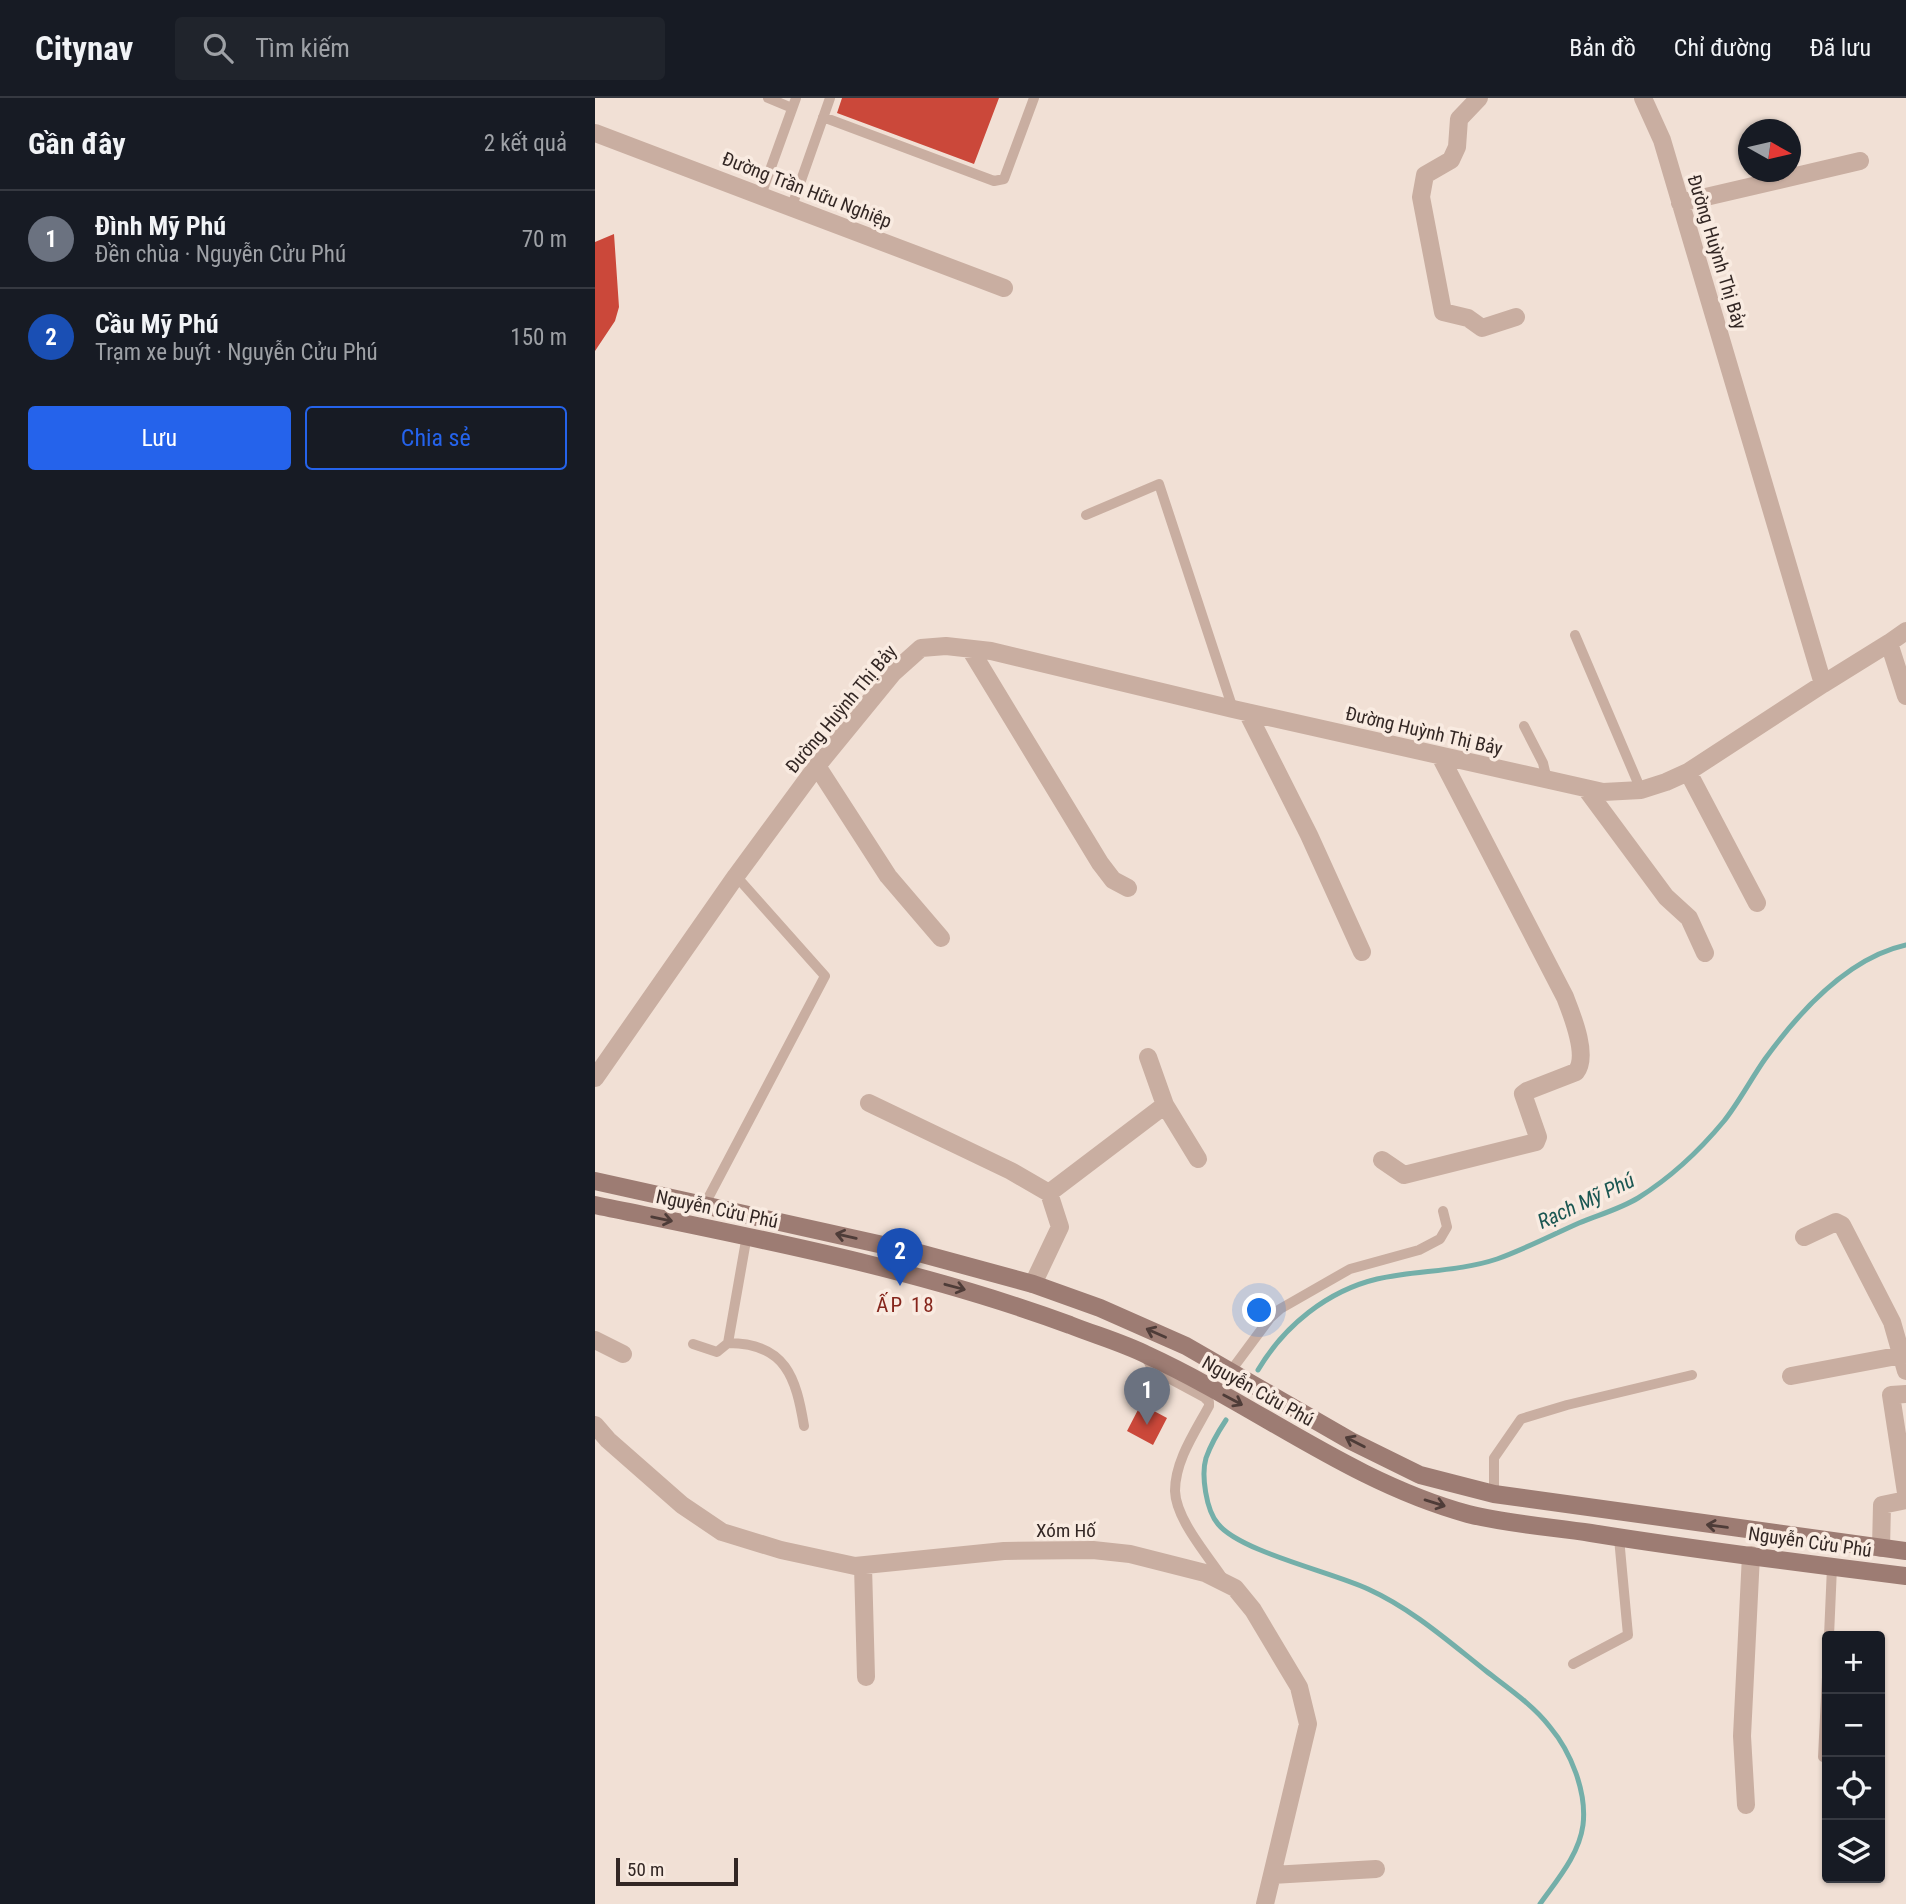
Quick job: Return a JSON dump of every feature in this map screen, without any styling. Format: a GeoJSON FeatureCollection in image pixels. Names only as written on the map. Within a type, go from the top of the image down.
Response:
{"type":"FeatureCollection","features":[{"type":"Feature","properties":{"kind":"main road","name":"Nguyễn Cửu Phú"},"geometry":{"type":"LineString","coordinates":[[595,1181],[919,1253],[1033,1283],[1100,1308],[1186,1346],[1352,1441],[1420,1475],[1494,1494],[1906,1551]]}},
{"type":"Feature","properties":{"kind":"main road","name":"Nguyễn Cửu Phú"},"geometry":{"type":"LineString","coordinates":[[595,1205],[747,1236],[965,1290],[1034,1312],[1145,1353],[1363,1474],[1414,1497],[1472,1515],[1619,1538],[1906,1576]]}},
{"type":"Feature","properties":{"kind":"street"},"geometry":{"type":"LineString","coordinates":[[1479,98],[1459,119],[1457,146],[1451,160],[1425,175],[1421,197],[1443,312],[1468,318],[1482,328],[1516,317]]}},
{"type":"Feature","properties":{"kind":"street","name":"Đường Huỳnh Thị Bảy"},"geometry":{"type":"LineString","coordinates":[[595,1078],[736,876],[817,766],[893,673],[921,648],[946,646],[991,651],[1240,711],[1587,789],[1621,793],[1641,790],[1689,772],[1823,684],[1662,140],[1643,98]]}},
{"type":"Feature","properties":{"kind":"street","name":"Đường Trần Hữu Nghiệp"},"geometry":{"type":"LineString","coordinates":[[595,133],[1004,288]]}},
{"type":"Feature","properties":{"kind":"street"},"geometry":{"type":"LineString","coordinates":[[1680,203],[1860,161]]}},
{"type":"Feature","properties":{"kind":"street"},"geometry":{"type":"LineString","coordinates":[[1823,684],[1906,631]]}},
{"type":"Feature","properties":{"kind":"street"},"geometry":{"type":"LineString","coordinates":[[1889,643],[1906,696]]}},
{"type":"Feature","properties":{"kind":"street"},"geometry":{"type":"LineString","coordinates":[[970,649],[1100,863],[1113,880],[1128,888]]}},
{"type":"Feature","properties":{"kind":"street"},"geometry":{"type":"LineString","coordinates":[[1240,711],[1309,835],[1362,952]]}},
{"type":"Feature","properties":{"kind":"street"},"geometry":{"type":"LineString","coordinates":[[1382,1160],[1404,1175],[1536,1142],[1538,1137],[1523,1094],[1576,1072],[1581,1062],[1576,1029],[1565,997],[1440,756]]}},
{"type":"Feature","properties":{"kind":"street"},"geometry":{"type":"LineString","coordinates":[[817,766],[888,876],[941,938]]}},
{"type":"Feature","properties":{"kind":"street"},"geometry":{"type":"LineString","coordinates":[[1689,772],[1757,903]]}},
{"type":"Feature","properties":{"kind":"street"},"geometry":{"type":"LineString","coordinates":[[1587,789],[1666,897],[1689,918],[1705,953]]}},
{"type":"Feature","properties":{"kind":"street"},"geometry":{"type":"LineString","coordinates":[[1148,1057],[1165,1105],[1198,1159]]}},
{"type":"Feature","properties":{"kind":"street"},"geometry":{"type":"LineString","coordinates":[[869,1103],[1011,1171],[1049,1193],[1060,1227],[1033,1283]]}},
{"type":"Feature","properties":{"kind":"street"},"geometry":{"type":"LineString","coordinates":[[1049,1193],[1165,1105]]}},
{"type":"Feature","properties":{"kind":"street"},"geometry":{"type":"LineString","coordinates":[[1791,1376],[1904,1363],[1892,1322],[1842,1225],[1831,1223],[1804,1237]]}},
{"type":"Feature","properties":{"kind":"street"},"geometry":{"type":"LineString","coordinates":[[595,1340],[623,1354]]}},
{"type":"Feature","properties":{"kind":"street"},"geometry":{"type":"LineString","coordinates":[[1906,1394],[1891,1395],[1906,1493]]}},
{"type":"Feature","properties":{"kind":"street","name":"Xóm Hố"},"geometry":{"type":"LineString","coordinates":[[595,1425],[608,1440],[682,1505],[722,1532],[781,1550],[863,1566],[1004,1551],[1093,1550],[1130,1554],[1206,1573],[1225,1581],[1240,1592],[1253,1610],[1299,1687],[1308,1724],[1265,1904]]}},
{"type":"Feature","properties":{"kind":"street"},"geometry":{"type":"LineString","coordinates":[[1881,1548],[1882,1505],[1906,1500]]}},
{"type":"Feature","properties":{"kind":"street"},"geometry":{"type":"LineString","coordinates":[[1746,1805],[1742,1736],[1751,1555]]}},
{"type":"Feature","properties":{"kind":"street"},"geometry":{"type":"LineString","coordinates":[[863,1566],[866,1677]]}},
{"type":"Feature","properties":{"kind":"street"},"geometry":{"type":"LineString","coordinates":[[1272,1875],[1376,1869]]}},
{"type":"Feature","properties":{"kind":"lane"},"geometry":{"type":"LineString","coordinates":[[761,195],[794,103],[768,98]]}},
{"type":"Feature","properties":{"kind":"lane"},"geometry":{"type":"LineString","coordinates":[[792,206],[830,98]]}},
{"type":"Feature","properties":{"kind":"lane"},"geometry":{"type":"LineString","coordinates":[[823,117],[995,181],[1004,180],[1034,98]]}},
{"type":"Feature","properties":{"kind":"lane"},"geometry":{"type":"LineString","coordinates":[[1086,515],[1159,484],[1240,711]]}},
{"type":"Feature","properties":{"kind":"lane"},"geometry":{"type":"LineString","coordinates":[[1575,635],[1641,790]]}},
{"type":"Feature","properties":{"kind":"lane"},"geometry":{"type":"LineString","coordinates":[[1524,726],[1543,763],[1548,780]]}},
{"type":"Feature","properties":{"kind":"lane"},"geometry":{"type":"LineString","coordinates":[[705,1204],[825,976],[736,876]]}},
{"type":"Feature","properties":{"kind":"lane"},"geometry":{"type":"LineString","coordinates":[[1230,1372],[1270,1318],[1280,1309],[1350,1269],[1419,1250],[1442,1238],[1447,1227],[1443,1211]]}},
{"type":"Feature","properties":{"kind":"lane"},"geometry":{"type":"LineString","coordinates":[[728,1343],[747,1236]]}},
{"type":"Feature","properties":{"kind":"lane"},"geometry":{"type":"LineString","coordinates":[[693,1344],[717,1352],[728,1343],[739,1343],[777,1358],[790,1372],[798,1390],[804,1426]]}},
{"type":"Feature","properties":{"kind":"lane"},"geometry":{"type":"LineString","coordinates":[[1145,1353],[1152,1369],[1209,1402],[1187,1447],[1175,1491],[1185,1523],[1225,1581]]}},
{"type":"Feature","properties":{"kind":"lane"},"geometry":{"type":"LineString","coordinates":[[1494,1494],[1493,1458],[1521,1419],[1692,1375]]}},
{"type":"Feature","properties":{"kind":"lane"},"geometry":{"type":"LineString","coordinates":[[1573,1664],[1628,1635],[1619,1538]]}},
{"type":"Feature","properties":{"kind":"lane"},"geometry":{"type":"LineString","coordinates":[[1829,1631],[1832,1567]]}},
{"type":"Feature","properties":{"kind":"building"},"geometry":{"type":"Polygon","coordinates":[[[842,98],[999,98],[974,164],[837,113],[842,98]]]}},
{"type":"Feature","properties":{"kind":"building"},"geometry":{"type":"Polygon","coordinates":[[[614,234],[619,307],[615,321],[595,351],[595,242],[614,234]]]}},
{"type":"Feature","properties":{"kind":"building"},"geometry":{"type":"Polygon","coordinates":[[[1141,1404],[1167,1418],[1153,1445],[1127,1431],[1141,1404]]]}},
{"type":"Feature","properties":{"kind":"waterway","name":"Rạch Mỹ Phú"},"geometry":{"type":"LineString","coordinates":[[1258,1370],[1294,1325],[1324,1301],[1341,1292],[1377,1279],[1497,1259],[1638,1198],[1673,1172],[1715,1132],[1778,1041],[1826,989],[1864,962],[1906,945]]}},
{"type":"Feature","properties":{"kind":"waterway","name":"Rạch Mỹ Phú"},"geometry":{"type":"LineString","coordinates":[[1226,1420],[1210,1448],[1205,1465],[1204,1483],[1210,1510],[1218,1524],[1246,1544],[1352,1582],[1400,1606],[1520,1697],[1558,1737],[1571,1760],[1580,1786],[1583,1825],[1572,1857],[1540,1904]]}},
{"type":"Feature","properties":{"kind":"place","name":"Cầu Mỹ Phú"},"geometry":{"type":"Point","coordinates":[900,1286]}},
{"type":"Feature","properties":{"kind":"place","name":"Đình Mỹ Phú"},"geometry":{"type":"Point","coordinates":[1147,1425]}},
{"type":"Feature","properties":{"kind":"district","name":"ẤP 18"},"geometry":{"type":"Point","coordinates":[906,1305]}}]}
